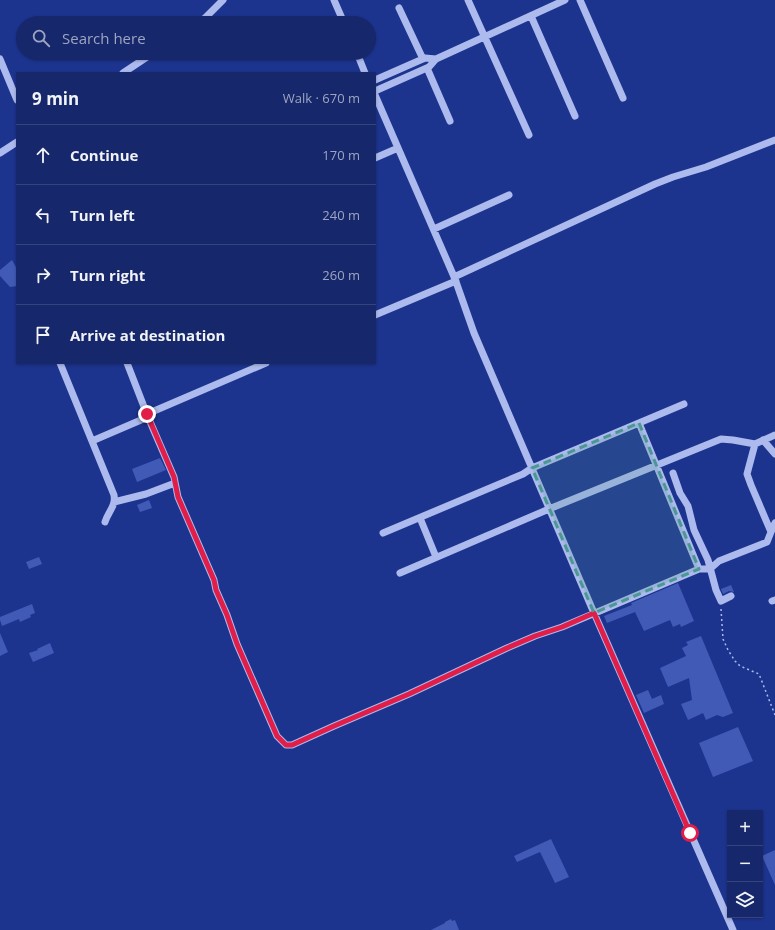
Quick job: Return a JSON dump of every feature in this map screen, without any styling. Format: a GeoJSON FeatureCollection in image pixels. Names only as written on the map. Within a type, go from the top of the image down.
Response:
{"type":"FeatureCollection","features":[{"type":"Feature","properties":{"kind":"street"},"geometry":{"type":"LineString","coordinates":[[207,16],[223,0]]}},
{"type":"Feature","properties":{"kind":"street"},"geometry":{"type":"LineString","coordinates":[[334,0],[341,16]]}},
{"type":"Feature","properties":{"kind":"street"},"geometry":{"type":"LineString","coordinates":[[468,0],[529,134]]}},
{"type":"Feature","properties":{"kind":"street"},"geometry":{"type":"LineString","coordinates":[[376,91],[430,67],[436,60],[564,0]]}},
{"type":"Feature","properties":{"kind":"street"},"geometry":{"type":"LineString","coordinates":[[580,0],[622,98]]}},
{"type":"Feature","properties":{"kind":"street"},"geometry":{"type":"LineString","coordinates":[[399,8],[423,59]]}},
{"type":"Feature","properties":{"kind":"street"},"geometry":{"type":"LineString","coordinates":[[531,16],[575,116]]}},
{"type":"Feature","properties":{"kind":"street"},"geometry":{"type":"LineString","coordinates":[[376,80],[425,58],[436,60]]}},
{"type":"Feature","properties":{"kind":"street"},"geometry":{"type":"LineString","coordinates":[[0,59],[16,98]]}},
{"type":"Feature","properties":{"kind":"street"},"geometry":{"type":"LineString","coordinates":[[124,72],[142,60]]}},
{"type":"Feature","properties":{"kind":"street"},"geometry":{"type":"LineString","coordinates":[[360,60],[366,72]]}},
{"type":"Feature","properties":{"kind":"street"},"geometry":{"type":"LineString","coordinates":[[427,68],[450,122]]}},
{"type":"Feature","properties":{"kind":"street"},"geometry":{"type":"LineString","coordinates":[[376,97],[434,229],[455,279],[474,332],[549,509],[732,930]]}},
{"type":"Feature","properties":{"kind":"street"},"geometry":{"type":"LineString","coordinates":[[376,315],[455,279],[655,184],[706,167],[775,140]]}},
{"type":"Feature","properties":{"kind":"street"},"geometry":{"type":"LineString","coordinates":[[0,153],[16,143]]}},
{"type":"Feature","properties":{"kind":"street"},"geometry":{"type":"LineString","coordinates":[[376,158],[398,148]]}},
{"type":"Feature","properties":{"kind":"street"},"geometry":{"type":"LineString","coordinates":[[434,229],[509,195]]}},
{"type":"Feature","properties":{"kind":"street"},"geometry":{"type":"LineString","coordinates":[[60,364],[114,494],[113,506],[106,522]]}},
{"type":"Feature","properties":{"kind":"street"},"geometry":{"type":"LineString","coordinates":[[127,364],[147,416],[174,477],[178,497],[214,580],[216,590],[237,644],[277,736],[286,745],[292,745],[409,694],[535,636],[562,627],[698,569],[710,569],[719,561],[767,542],[775,523]]}},
{"type":"Feature","properties":{"kind":"street"},"geometry":{"type":"LineString","coordinates":[[92,441],[264,364]]}},
{"type":"Feature","properties":{"kind":"street"},"geometry":{"type":"LineString","coordinates":[[383,533],[684,404]]}},
{"type":"Feature","properties":{"kind":"street"},"geometry":{"type":"LineString","coordinates":[[639,423],[698,569]]}},
{"type":"Feature","properties":{"kind":"street"},"geometry":{"type":"LineString","coordinates":[[400,573],[549,509],[720,439],[755,444],[775,435]]}},
{"type":"Feature","properties":{"kind":"street"},"geometry":{"type":"LineString","coordinates":[[763,440],[775,454]]}},
{"type":"Feature","properties":{"kind":"street"},"geometry":{"type":"LineString","coordinates":[[755,444],[747,474],[750,485],[771,532]]}},
{"type":"Feature","properties":{"kind":"street"},"geometry":{"type":"LineString","coordinates":[[673,473],[680,493],[688,506],[694,530],[708,560],[716,590],[721,601],[731,596]]}},
{"type":"Feature","properties":{"kind":"street"},"geometry":{"type":"LineString","coordinates":[[114,502],[146,494],[175,483]]}},
{"type":"Feature","properties":{"kind":"street"},"geometry":{"type":"LineString","coordinates":[[420,518],[436,557]]}},
{"type":"Feature","properties":{"kind":"path"},"geometry":{"type":"LineString","coordinates":[[721,601],[724,639],[728,650],[740,666],[759,674],[775,715]]}},
{"type":"Feature","properties":{"kind":"highlighted area"},"geometry":{"type":"Polygon","coordinates":[[[639,423],[699,569],[594,613],[532,468],[639,423]]]}},
{"type":"Feature","properties":{"kind":"building"},"geometry":{"type":"Polygon","coordinates":[[[12,260],[16,267],[16,286],[10,287],[0,276],[0,270],[12,260]]]}},
{"type":"Feature","properties":{"kind":"building"},"geometry":{"type":"Polygon","coordinates":[[[160,458],[166,470],[137,482],[132,469],[160,458]]]}},
{"type":"Feature","properties":{"kind":"building"},"geometry":{"type":"Polygon","coordinates":[[[149,500],[152,508],[140,512],[137,505],[149,500]]]}},
{"type":"Feature","properties":{"kind":"building"},"geometry":{"type":"Polygon","coordinates":[[[39,557],[42,564],[29,569],[26,562],[39,557]]]}},
{"type":"Feature","properties":{"kind":"building"},"geometry":{"type":"Polygon","coordinates":[[[678,583],[694,621],[681,627],[680,624],[673,627],[670,620],[644,631],[635,612],[607,623],[604,616],[632,605],[631,603],[678,583]]]}},
{"type":"Feature","properties":{"kind":"building"},"geometry":{"type":"Polygon","coordinates":[[[731,585],[734,592],[729,591],[723,594],[721,589],[731,585]]]}},
{"type":"Feature","properties":{"kind":"building"},"geometry":{"type":"Polygon","coordinates":[[[32,604],[35,613],[30,615],[31,617],[20,622],[19,619],[2,626],[0,617],[32,604]]]}},
{"type":"Feature","properties":{"kind":"building"},"geometry":{"type":"Polygon","coordinates":[[[0,633],[8,652],[0,656],[0,633]]]}},
{"type":"Feature","properties":{"kind":"building"},"geometry":{"type":"Polygon","coordinates":[[[701,636],[733,713],[723,717],[717,715],[706,720],[703,713],[688,720],[681,704],[692,700],[689,678],[668,687],[660,668],[686,656],[682,648],[688,645],[686,642],[701,636]]]}},
{"type":"Feature","properties":{"kind":"building"},"geometry":{"type":"Polygon","coordinates":[[[50,643],[54,653],[33,662],[29,653],[50,643]]]}},
{"type":"Feature","properties":{"kind":"building"},"geometry":{"type":"Polygon","coordinates":[[[648,690],[652,699],[661,695],[664,704],[644,713],[636,695],[648,690]]]}},
{"type":"Feature","properties":{"kind":"building"},"geometry":{"type":"Polygon","coordinates":[[[738,727],[753,761],[713,777],[699,743],[738,727]]]}},
{"type":"Feature","properties":{"kind":"building"},"geometry":{"type":"Polygon","coordinates":[[[551,839],[569,877],[555,883],[540,852],[517,862],[514,856],[551,839]]]}},
{"type":"Feature","properties":{"kind":"building"},"geometry":{"type":"Polygon","coordinates":[[[775,850],[775,885],[763,858],[763,856],[775,850]]]}},
{"type":"Feature","properties":{"kind":"building"},"geometry":{"type":"Polygon","coordinates":[[[451,919],[452,921],[455,920],[459,930],[431,930],[445,923],[451,919]]]}},
{"type":"Feature","properties":{"kind":"route"},"geometry":{"type":"LineString","coordinates":[[147,414],[174,477],[178,497],[214,580],[216,590],[237,644],[277,736],[286,745],[292,745],[449,676],[507,648],[594,613],[690,833]]}}]}
